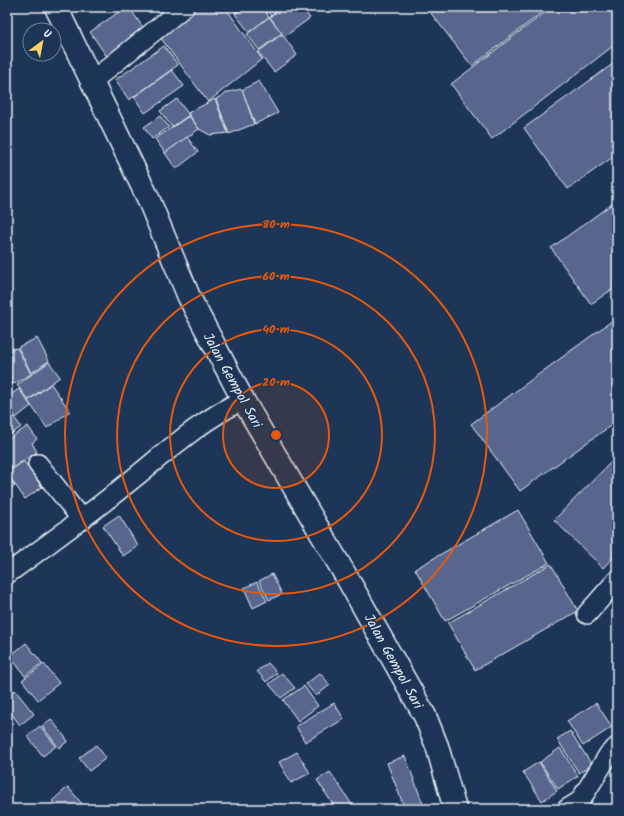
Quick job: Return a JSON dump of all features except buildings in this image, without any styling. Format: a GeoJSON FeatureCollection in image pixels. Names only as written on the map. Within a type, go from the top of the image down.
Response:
{"type":"FeatureCollection","features":[{"type":"Feature","properties":{"kind":"street","name":"Jalan Gempol Sari"},"geometry":{"type":"LineString","coordinates":[[56,7],[148,198],[189,297],[243,400],[354,589],[425,716],[437,746],[455,809]]}},
{"type":"Feature","properties":{"kind":"street"},"geometry":{"type":"LineString","coordinates":[[91,82],[184,7]]}},
{"type":"Feature","properties":{"kind":"street"},"geometry":{"type":"LineString","coordinates":[[7,574],[82,520],[181,440],[243,400]]}},
{"type":"Feature","properties":{"kind":"street"},"geometry":{"type":"LineString","coordinates":[[38,464],[82,520]]}},
{"type":"Feature","properties":{"kind":"street"},"geometry":{"type":"LineString","coordinates":[[587,614],[617,580]]}},
{"type":"Feature","properties":{"kind":"street"},"geometry":{"type":"LineString","coordinates":[[577,806],[609,754],[617,747]]}}]}
